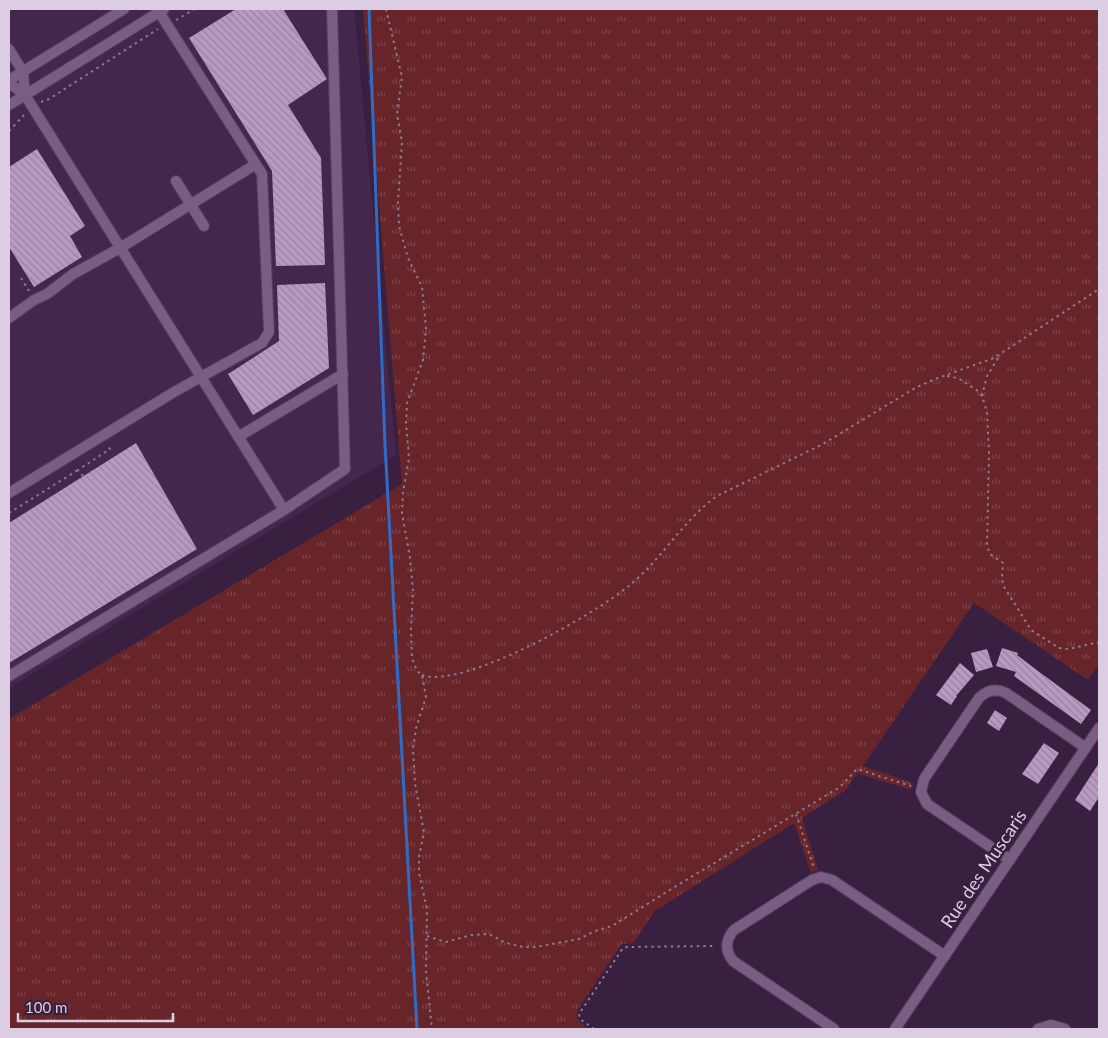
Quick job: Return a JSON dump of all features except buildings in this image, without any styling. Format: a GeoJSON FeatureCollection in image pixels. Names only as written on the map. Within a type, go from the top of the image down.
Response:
{"type":"FeatureCollection","features":[{"type":"Feature","properties":{"kind":"street"},"geometry":{"type":"LineString","coordinates":[[124,9],[9,82],[25,95],[284,510]]}},
{"type":"Feature","properties":{"kind":"street"},"geometry":{"type":"LineString","coordinates":[[9,676],[284,510],[345,469],[332,9]]}},
{"type":"Feature","properties":{"kind":"street"},"geometry":{"type":"LineString","coordinates":[[9,105],[161,10],[167,24],[262,174],[269,332],[262,342],[9,493]]}},
{"type":"Feature","properties":{"kind":"street"},"geometry":{"type":"LineString","coordinates":[[9,49],[23,72],[25,95]]}},
{"type":"Feature","properties":{"kind":"street"},"geometry":{"type":"LineString","coordinates":[[9,318],[34,300],[47,294],[73,274],[192,205],[256,164]]}},
{"type":"Feature","properties":{"kind":"street"},"geometry":{"type":"LineString","coordinates":[[176,182],[204,226]]}},
{"type":"Feature","properties":{"kind":"street"},"geometry":{"type":"LineString","coordinates":[[238,437],[343,374]]}},
{"type":"Feature","properties":{"kind":"street"},"geometry":{"type":"LineString","coordinates":[[1010,860],[927,804],[922,795],[921,788],[929,771],[979,698],[993,690],[1006,694],[1086,748]]}},
{"type":"Feature","properties":{"kind":"street","name":"Rue des Muscaris"},"geometry":{"type":"LineString","coordinates":[[895,1029],[1099,728]]}},
{"type":"Feature","properties":{"kind":"street"},"geometry":{"type":"LineString","coordinates":[[834,1029],[733,961],[729,956],[727,946],[729,936],[734,930],[812,880],[824,877],[832,880],[945,956]]}},
{"type":"Feature","properties":{"kind":"street"},"geometry":{"type":"LineString","coordinates":[[1038,1029],[1051,1025],[1065,1029]]}},
{"type":"Feature","properties":{"kind":"path"},"geometry":{"type":"LineString","coordinates":[[9,131],[32,106],[49,99],[167,24],[195,9]]}},
{"type":"Feature","properties":{"kind":"path"},"geometry":{"type":"LineString","coordinates":[[386,9],[402,77],[397,114],[402,142],[398,202],[399,226],[408,258],[422,287],[426,328],[423,360],[407,403],[406,424],[409,458],[402,493],[402,513],[410,558],[413,590],[410,629],[412,658],[417,671],[422,675],[432,678],[485,666],[540,640],[591,612],[620,593],[638,578],[702,508],[717,496],[807,452],[905,393],[944,376],[986,362],[1001,354],[1099,290]]}},
{"type":"Feature","properties":{"kind":"path"},"geometry":{"type":"LineString","coordinates":[[21,278],[34,300]]}},
{"type":"Feature","properties":{"kind":"path"},"geometry":{"type":"LineString","coordinates":[[982,396],[988,376],[1001,354]]}},
{"type":"Feature","properties":{"kind":"path"},"geometry":{"type":"LineString","coordinates":[[944,376],[958,378],[972,387],[982,396],[987,412],[989,430],[987,546],[990,554],[1003,563],[1003,585],[1030,630],[1055,646],[1069,649],[1099,642]]}},
{"type":"Feature","properties":{"kind":"path"},"geometry":{"type":"LineString","coordinates":[[9,513],[110,449]]}},
{"type":"Feature","properties":{"kind":"path"},"geometry":{"type":"LineString","coordinates":[[78,470],[83,476]]}},
{"type":"Feature","properties":{"kind":"path"},"geometry":{"type":"LineString","coordinates":[[422,675],[426,697],[416,728],[413,749],[416,784],[424,832],[419,857],[419,873],[427,909],[426,971],[432,1029]]}},
{"type":"Feature","properties":{"kind":"path"},"geometry":{"type":"LineString","coordinates":[[427,936],[446,942],[489,934],[506,943],[523,947],[536,947],[578,939],[612,926],[796,814],[840,787],[857,769],[912,786]]}},
{"type":"Feature","properties":{"kind":"path"},"geometry":{"type":"LineString","coordinates":[[796,814],[815,871]]}},
{"type":"Feature","properties":{"kind":"path"},"geometry":{"type":"LineString","coordinates":[[594,1029],[580,1019],[579,1014],[623,948],[719,946]]}},
{"type":"Feature","properties":{"kind":"shaded area"},"geometry":{"type":"Polygon","coordinates":[[[9,9],[354,9],[396,455],[9,688],[9,9]]]}},
{"type":"Feature","properties":{"kind":"green space"},"geometry":{"type":"Polygon","coordinates":[[[363,9],[1099,9],[1099,664],[1088,680],[974,603],[863,766],[913,783],[911,790],[857,773],[846,790],[802,818],[818,870],[811,873],[794,823],[655,911],[633,943],[622,944],[578,1009],[578,1019],[589,1029],[9,1029],[9,719],[402,484],[363,9]]]}},
{"type":"Feature","properties":{"kind":"waterway"},"geometry":{"type":"LineString","coordinates":[[369,9],[385,445],[417,1029]]}}]}
